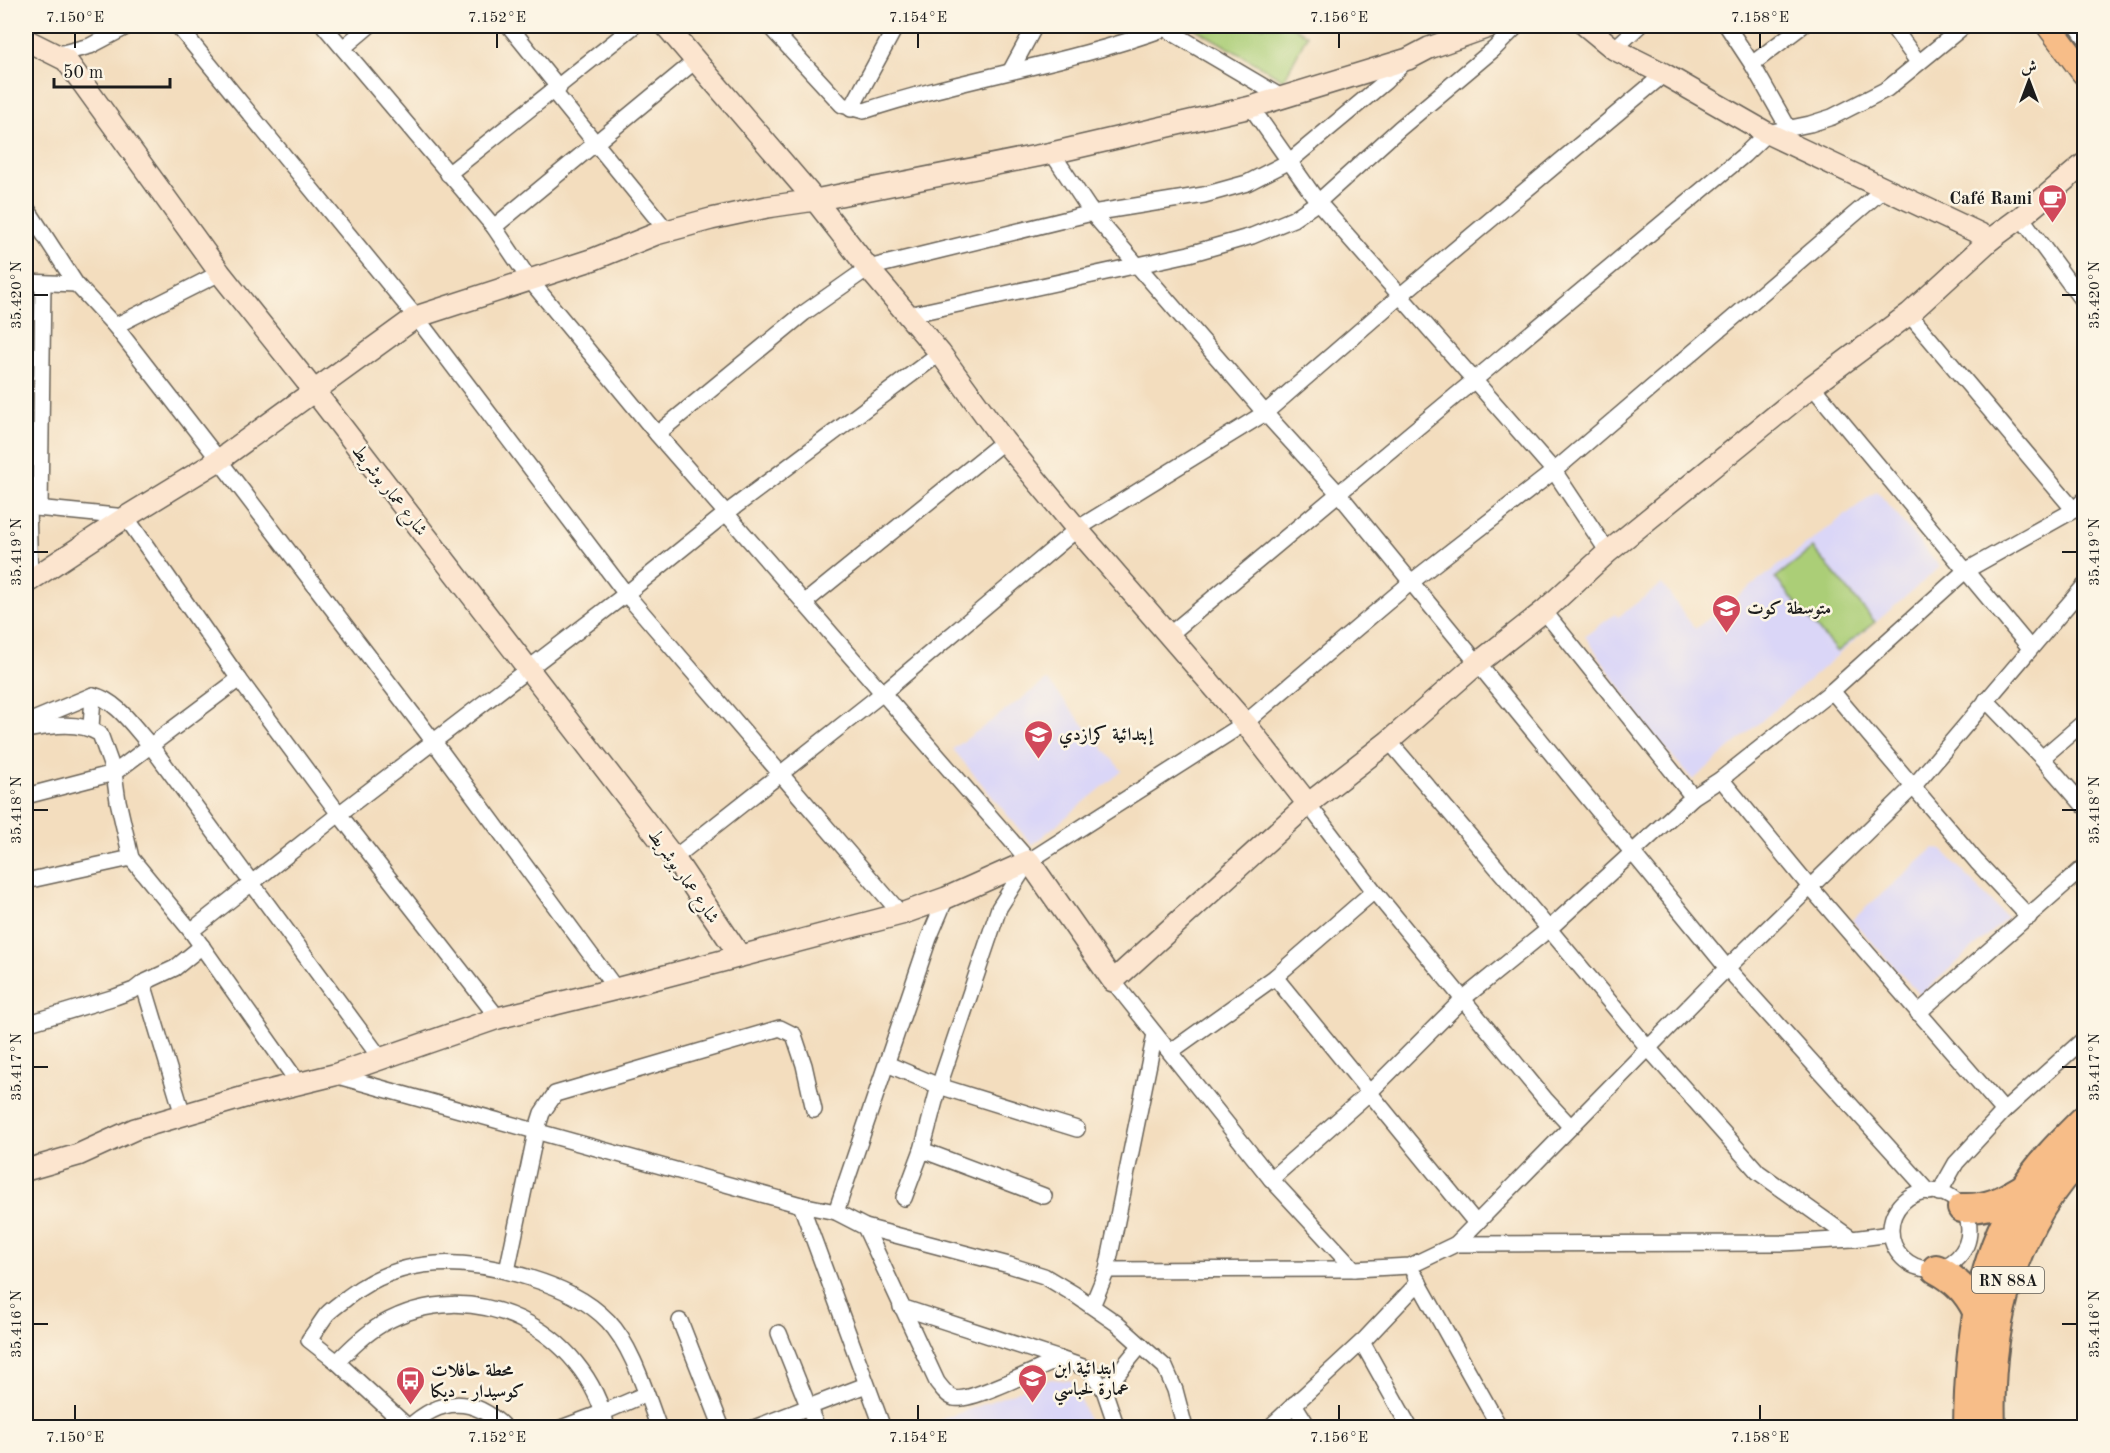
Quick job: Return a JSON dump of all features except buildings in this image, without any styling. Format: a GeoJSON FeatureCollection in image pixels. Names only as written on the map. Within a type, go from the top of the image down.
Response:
{"type":"FeatureCollection","features":[{"type":"Feature","properties":{"kind":"highway"},"geometry":{"type":"LineString","coordinates":[[1973,1426],[1977,1311],[1983,1282],[1995,1248],[2010,1213],[2025,1188],[2051,1154],[2085,1120]]}},
{"type":"Feature","properties":{"kind":"highway","name":"RN 88A"},"geometry":{"type":"LineString","coordinates":[[1973,1426],[1991,1383],[1995,1335],[2011,1268],[2030,1228],[2049,1196],[2068,1169],[2085,1154]]}},
{"type":"Feature","properties":{"kind":"highway"},"geometry":{"type":"LineString","coordinates":[[1943,1197],[1988,1206],[2025,1188]]}},
{"type":"Feature","properties":{"kind":"highway"},"geometry":{"type":"LineString","coordinates":[[1936,1269],[1961,1286],[1977,1311]]}},
{"type":"Feature","properties":{"kind":"main road"},"geometry":{"type":"LineString","coordinates":[[2049,26],[2084,69]]}},
{"type":"Feature","properties":{"kind":"street"},"geometry":{"type":"LineString","coordinates":[[55,54],[90,46],[128,26]]}},
{"type":"Feature","properties":{"kind":"street"},"geometry":{"type":"LineString","coordinates":[[178,26],[416,317],[626,594],[901,914]]}},
{"type":"Feature","properties":{"kind":"street"},"geometry":{"type":"LineString","coordinates":[[324,26],[494,227],[529,279],[724,514],[884,692],[1029,861],[1113,981],[1155,1034],[1271,1179],[1354,1269]]}},
{"type":"Feature","properties":{"kind":"street"},"geometry":{"type":"LineString","coordinates":[[343,48],[369,26]]}},
{"type":"Feature","properties":{"kind":"street"},"geometry":{"type":"LineString","coordinates":[[509,26],[595,144],[668,231]]}},
{"type":"Feature","properties":{"kind":"street"},"geometry":{"type":"LineString","coordinates":[[448,174],[634,26]]}},
{"type":"Feature","properties":{"kind":"street"},"geometry":{"type":"LineString","coordinates":[[666,26],[815,200],[868,268],[940,353],[1004,441],[1077,529],[1245,723],[1374,891],[1545,1099],[1571,1127]]}},
{"type":"Feature","properties":{"kind":"street"},"geometry":{"type":"LineString","coordinates":[[769,26],[843,105],[864,111],[1011,70],[1103,49],[1165,26],[1283,98]]}},
{"type":"Feature","properties":{"kind":"street"},"geometry":{"type":"LineString","coordinates":[[851,109],[896,26]]}},
{"type":"Feature","properties":{"kind":"street"},"geometry":{"type":"LineString","coordinates":[[1011,70],[1035,26]]}},
{"type":"Feature","properties":{"kind":"street"},"geometry":{"type":"LineString","coordinates":[[28,581],[219,460],[416,317],[594,259],[668,231],[722,216],[1052,153],[1251,107],[1408,59],[1429,48],[1491,26]]}},
{"type":"Feature","properties":{"kind":"street"},"geometry":{"type":"LineString","coordinates":[[908,315],[1189,254],[1252,236],[1293,219],[1318,202],[1399,129],[1494,49],[1517,26]]}},
{"type":"Feature","properties":{"kind":"street"},"geometry":{"type":"LineString","coordinates":[[1586,26],[1614,49],[1664,74],[1767,133],[1991,239]]}},
{"type":"Feature","properties":{"kind":"street"},"geometry":{"type":"LineString","coordinates":[[1614,49],[1639,26]]}},
{"type":"Feature","properties":{"kind":"street"},"geometry":{"type":"LineString","coordinates":[[1727,26],[1752,64],[1789,129]]}},
{"type":"Feature","properties":{"kind":"street"},"geometry":{"type":"LineString","coordinates":[[1752,64],[1802,26]]}},
{"type":"Feature","properties":{"kind":"street"},"geometry":{"type":"LineString","coordinates":[[1892,26],[1918,63]]}},
{"type":"Feature","properties":{"kind":"street"},"geometry":{"type":"LineString","coordinates":[[1169,635],[1339,495],[1744,155],[1767,133],[1810,124],[1853,108],[1887,89],[1964,26]]}},
{"type":"Feature","properties":{"kind":"street"},"geometry":{"type":"LineString","coordinates":[[2077,26],[2085,36]]}},
{"type":"Feature","properties":{"kind":"street","name":"شارع عمار بوشريط"},"geometry":{"type":"LineString","coordinates":[[26,40],[66,60],[220,273],[315,392],[674,858],[740,956]]}},
{"type":"Feature","properties":{"kind":"street"},"geometry":{"type":"LineString","coordinates":[[657,434],[804,313],[868,268],[1092,213],[1230,189],[1264,176],[1290,161],[1386,81],[1408,59]]}},
{"type":"Feature","properties":{"kind":"street"},"geometry":{"type":"LineString","coordinates":[[494,227],[695,61]]}},
{"type":"Feature","properties":{"kind":"street"},"geometry":{"type":"LineString","coordinates":[[674,858],[884,692],[1077,529],[1265,413],[1401,295],[1664,74]]}},
{"type":"Feature","properties":{"kind":"street"},"geometry":{"type":"LineString","coordinates":[[1251,107],[1318,202],[1554,471],[1608,552]]}},
{"type":"Feature","properties":{"kind":"street"},"geometry":{"type":"LineString","coordinates":[[1052,153],[1092,213],[1339,495],[1727,968],[1967,1220],[1969,1233],[1966,1246],[1959,1257],[1948,1265],[1936,1269],[1923,1269],[1906,1261],[1894,1247],[1891,1234],[1892,1222],[1897,1210],[1905,1200],[1916,1194],[1943,1197]]}},
{"type":"Feature","properties":{"kind":"street"},"geometry":{"type":"LineString","coordinates":[[1113,981],[1308,804],[1389,741],[1478,663],[1544,611],[1608,552],[1812,386],[1909,314],[1991,239],[2085,164]]}},
{"type":"Feature","properties":{"kind":"street"},"geometry":{"type":"LineString","coordinates":[[26,1170],[78,1155],[135,1129],[248,1096],[334,1075],[498,1018],[901,914],[946,898],[1029,861],[1245,723],[1410,583],[1554,471],[1885,188]]}},
{"type":"Feature","properties":{"kind":"street"},"geometry":{"type":"LineString","coordinates":[[26,207],[76,284],[115,327],[219,460],[434,741],[616,989]]}},
{"type":"Feature","properties":{"kind":"street"},"geometry":{"type":"LineString","coordinates":[[2021,217],[2085,303]]}},
{"type":"Feature","properties":{"kind":"street"},"geometry":{"type":"LineString","coordinates":[[115,327],[220,273]]}},
{"type":"Feature","properties":{"kind":"street"},"geometry":{"type":"LineString","coordinates":[[26,282],[76,284]]}},
{"type":"Feature","properties":{"kind":"street"},"geometry":{"type":"LineString","coordinates":[[28,581],[43,283]]}},
{"type":"Feature","properties":{"kind":"street"},"geometry":{"type":"LineString","coordinates":[[1271,1179],[1370,1092],[1464,998],[1549,929],[1693,797],[1721,779],[1832,691],[1965,571],[2079,505],[1909,314]]}},
{"type":"Feature","properties":{"kind":"street"},"geometry":{"type":"LineString","coordinates":[[191,931],[339,814],[626,594],[724,514],[940,353]]}},
{"type":"Feature","properties":{"kind":"street"},"geometry":{"type":"LineString","coordinates":[[1812,386],[2030,648]]}},
{"type":"Feature","properties":{"kind":"street"},"geometry":{"type":"LineString","coordinates":[[804,603],[1004,441]]}},
{"type":"Feature","properties":{"kind":"street"},"geometry":{"type":"LineString","coordinates":[[31,507],[126,517],[239,679],[339,814],[498,1018]]}},
{"type":"Feature","properties":{"kind":"street"},"geometry":{"type":"LineString","coordinates":[[1107,1270],[1354,1269],[1410,1266],[1456,1244],[1727,968],[1913,787],[2085,586]]}},
{"type":"Feature","properties":{"kind":"street"},"geometry":{"type":"LineString","coordinates":[[1544,611],[1693,797]]}},
{"type":"Feature","properties":{"kind":"street"},"geometry":{"type":"LineString","coordinates":[[26,796],[114,773],[239,679]]}},
{"type":"Feature","properties":{"kind":"street"},"geometry":{"type":"LineString","coordinates":[[1832,691],[1913,787],[2029,917]]}},
{"type":"Feature","properties":{"kind":"street"},"geometry":{"type":"LineString","coordinates":[[91,728],[93,695]]}},
{"type":"Feature","properties":{"kind":"street"},"geometry":{"type":"LineString","coordinates":[[26,723],[93,695],[101,697],[114,706],[152,746],[381,1059]]}},
{"type":"Feature","properties":{"kind":"street"},"geometry":{"type":"LineString","coordinates":[[1986,700],[2085,806]]}},
{"type":"Feature","properties":{"kind":"street"},"geometry":{"type":"LineString","coordinates":[[2042,758],[2085,722]]}},
{"type":"Feature","properties":{"kind":"street"},"geometry":{"type":"LineString","coordinates":[[26,730],[65,726],[91,728],[100,734],[114,773],[131,858],[191,931],[300,1084]]}},
{"type":"Feature","properties":{"kind":"street"},"geometry":{"type":"LineString","coordinates":[[1389,741],[1649,1049],[1758,1172],[1852,1239]]}},
{"type":"Feature","properties":{"kind":"street"},"geometry":{"type":"LineString","coordinates":[[1721,779],[1810,887],[2004,1112]]}},
{"type":"Feature","properties":{"kind":"street"},"geometry":{"type":"LineString","coordinates":[[26,881],[131,858]]}},
{"type":"Feature","properties":{"kind":"street"},"geometry":{"type":"LineString","coordinates":[[904,1198],[922,1150],[939,1086],[999,908],[1029,861]]}},
{"type":"Feature","properties":{"kind":"street"},"geometry":{"type":"LineString","coordinates":[[1918,1013],[2085,867]]}},
{"type":"Feature","properties":{"kind":"street"},"geometry":{"type":"LineString","coordinates":[[1170,1052],[1275,977],[1374,891]]}},
{"type":"Feature","properties":{"kind":"street"},"geometry":{"type":"LineString","coordinates":[[836,1212],[929,938],[946,898]]}},
{"type":"Feature","properties":{"kind":"street"},"geometry":{"type":"LineString","coordinates":[[26,1024],[134,990],[143,983],[175,968],[202,946]]}},
{"type":"Feature","properties":{"kind":"street"},"geometry":{"type":"LineString","coordinates":[[1275,977],[1476,1223]]}},
{"type":"Feature","properties":{"kind":"street"},"geometry":{"type":"LineString","coordinates":[[143,983],[183,1115]]}},
{"type":"Feature","properties":{"kind":"street"},"geometry":{"type":"LineString","coordinates":[[507,1271],[536,1132],[542,1113],[555,1094],[780,1028],[794,1035],[804,1065],[814,1110]]}},
{"type":"Feature","properties":{"kind":"street"},"geometry":{"type":"LineString","coordinates":[[1092,1305],[1107,1270],[1155,1034]]}},
{"type":"Feature","properties":{"kind":"street"},"geometry":{"type":"LineString","coordinates":[[1943,1197],[1956,1163],[2004,1112],[2085,1039]]}},
{"type":"Feature","properties":{"kind":"street"},"geometry":{"type":"LineString","coordinates":[[886,1064],[939,1086],[1077,1129]]}},
{"type":"Feature","properties":{"kind":"street"},"geometry":{"type":"LineString","coordinates":[[334,1075],[801,1205],[836,1212],[866,1227],[1044,1276],[1092,1305],[1165,1367],[1175,1390],[1185,1428]]}},
{"type":"Feature","properties":{"kind":"street"},"geometry":{"type":"LineString","coordinates":[[922,1150],[1044,1196]]}},
{"type":"Feature","properties":{"kind":"street"},"geometry":{"type":"LineString","coordinates":[[801,1205],[883,1428]]}},
{"type":"Feature","properties":{"kind":"street"},"geometry":{"type":"LineString","coordinates":[[866,1227],[937,1382],[954,1398],[972,1397],[1060,1359]]}},
{"type":"Feature","properties":{"kind":"street"},"geometry":{"type":"LineString","coordinates":[[1456,1244],[1784,1243],[1891,1234]]}},
{"type":"Feature","properties":{"kind":"street"},"geometry":{"type":"LineString","coordinates":[[506,1428],[492,1415],[475,1407],[457,1404],[438,1407],[422,1415],[408,1427],[337,1362],[309,1341],[328,1313],[381,1276],[411,1267],[445,1263],[478,1265],[507,1271],[552,1286],[583,1300],[609,1322],[619,1335],[637,1371],[659,1428]]}},
{"type":"Feature","properties":{"kind":"street"},"geometry":{"type":"LineString","coordinates":[[1410,1266],[1500,1428]]}},
{"type":"Feature","properties":{"kind":"street"},"geometry":{"type":"LineString","coordinates":[[1269,1428],[1362,1342],[1419,1282]]}},
{"type":"Feature","properties":{"kind":"street"},"geometry":{"type":"LineString","coordinates":[[337,1362],[358,1340],[411,1312],[440,1305],[480,1307],[500,1311],[528,1322],[553,1339],[575,1360],[592,1384],[605,1420]]}},
{"type":"Feature","properties":{"kind":"street"},"geometry":{"type":"LineString","coordinates":[[901,1306],[1089,1369],[1104,1390],[1117,1428]]}},
{"type":"Feature","properties":{"kind":"street"},"geometry":{"type":"LineString","coordinates":[[680,1321],[722,1428]]}},
{"type":"Feature","properties":{"kind":"street"},"geometry":{"type":"LineString","coordinates":[[779,1333],[817,1428]]}},
{"type":"Feature","properties":{"kind":"street"},"geometry":{"type":"LineString","coordinates":[[1362,1342],[1410,1428]]}},
{"type":"Feature","properties":{"kind":"street"},"geometry":{"type":"LineString","coordinates":[[1104,1390],[1141,1345]]}},
{"type":"Feature","properties":{"kind":"street"},"geometry":{"type":"LineString","coordinates":[[754,1428],[866,1385]]}},
{"type":"Feature","properties":{"kind":"street"},"geometry":{"type":"LineString","coordinates":[[561,1428],[605,1420],[646,1394]]}},
{"type":"Feature","properties":{"kind":"street"},"geometry":{"type":"LineString","coordinates":[[1294,1404],[1309,1428]]}},
{"type":"Feature","properties":{"kind":"shaded area","name":"متوسطة كوت"},"geometry":{"type":"Polygon","coordinates":[[[1877,491],[1940,567],[1693,780],[1648,728],[1585,636],[1615,614],[1618,617],[1662,584],[1695,629],[1877,491]]]}},
{"type":"Feature","properties":{"kind":"shaded area","name":"إبتدائية كرازدي"},"geometry":{"type":"Polygon","coordinates":[[[1047,680],[1122,771],[1032,845],[953,749],[1047,680]]]}},
{"type":"Feature","properties":{"kind":"shaded area"},"geometry":{"type":"Polygon","coordinates":[[[1934,848],[1942,850],[2007,918],[1920,995],[1852,920],[1934,848]]]}},
{"type":"Feature","properties":{"kind":"shaded area","name":"ابتدائية ابن عمارة لحباسي"},"geometry":{"type":"Polygon","coordinates":[[[1051,1379],[1073,1381],[1091,1427],[921,1427],[1051,1379]]]}},
{"type":"Feature","properties":{"kind":"green space"},"geometry":{"type":"Polygon","coordinates":[[[1195,26],[1291,26],[1307,35],[1284,80],[1194,28],[1195,26]]]}},
{"type":"Feature","properties":{"kind":"green space"},"geometry":{"type":"Polygon","coordinates":[[[1813,548],[1875,622],[1837,652],[1775,578],[1813,548]]]}},
{"type":"Feature","properties":{"kind":"place","name":"Café Rami"},"geometry":{"type":"Point","coordinates":[2053,224]}},
{"type":"Feature","properties":{"kind":"place","name":"متوسطة كوت"},"geometry":{"type":"Point","coordinates":[1726,634]}},
{"type":"Feature","properties":{"kind":"place","name":"إبتدائية كرازدي"},"geometry":{"type":"Point","coordinates":[1038,760]}},
{"type":"Feature","properties":{"kind":"place","name":"ابتدائية ابن عمارة لحباسي"},"geometry":{"type":"Point","coordinates":[1033,1404]}},
{"type":"Feature","properties":{"kind":"place","name":"محطة حافلات كوسيدار - ديكا"},"geometry":{"type":"Point","coordinates":[410,1406]}}]}
